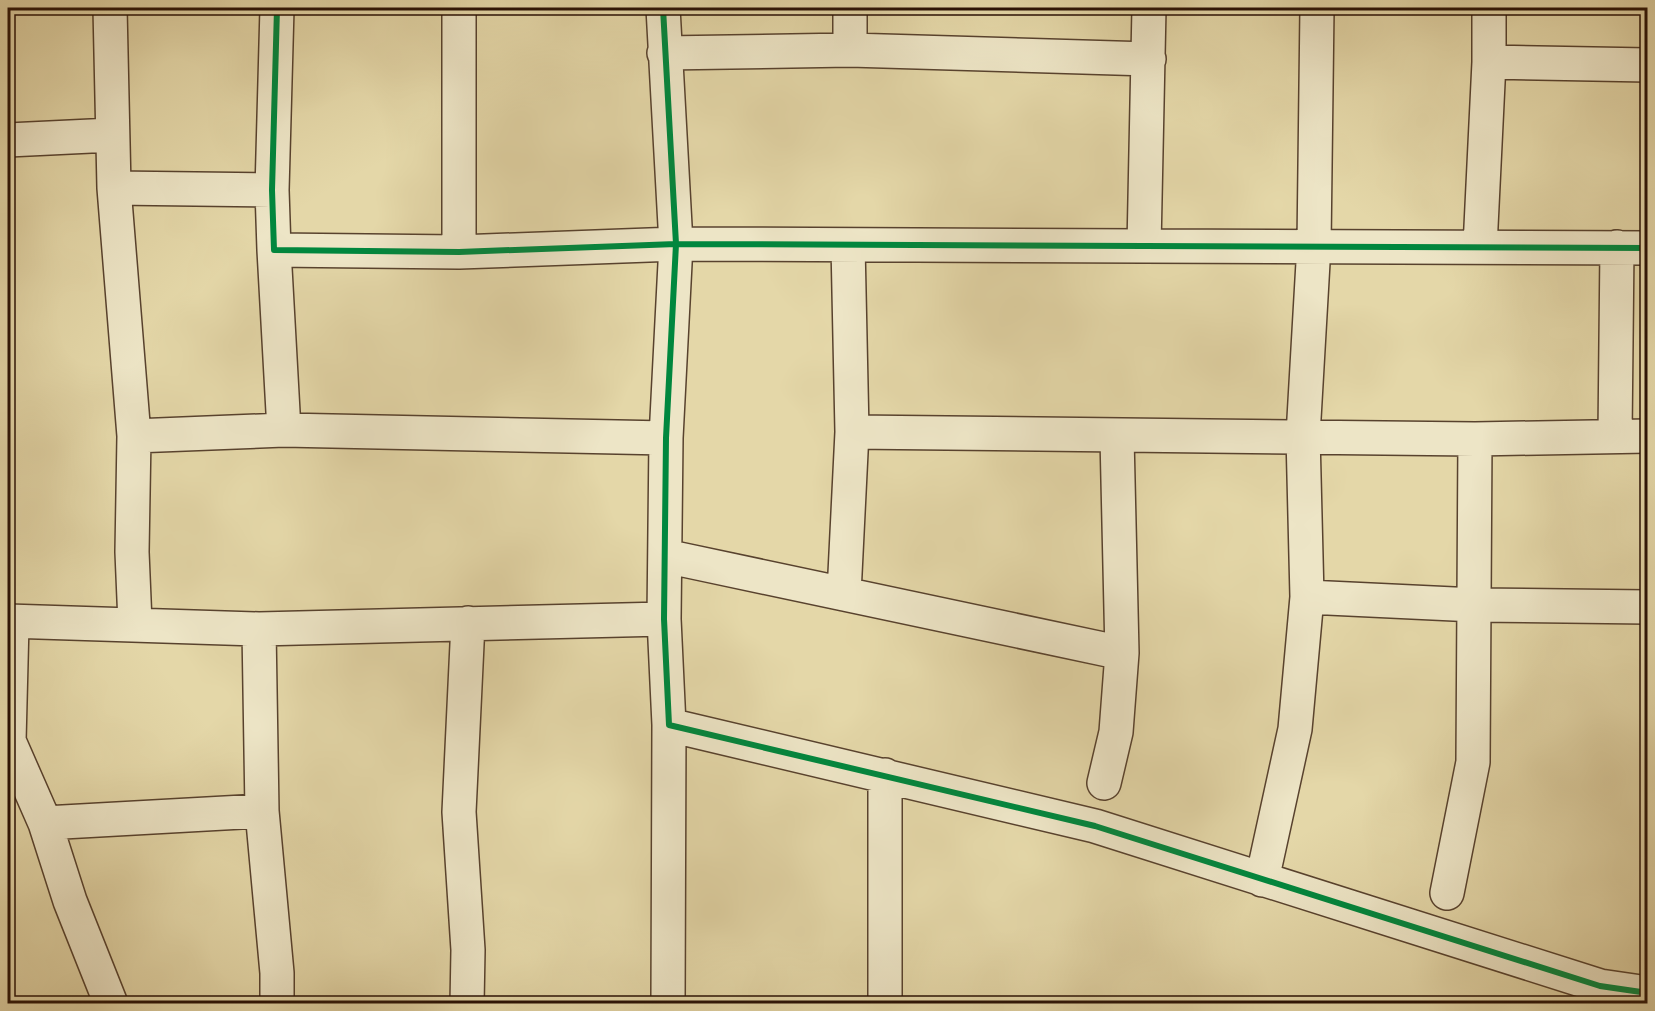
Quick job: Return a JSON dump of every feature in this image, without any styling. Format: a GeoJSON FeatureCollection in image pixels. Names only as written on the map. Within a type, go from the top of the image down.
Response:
{"type":"FeatureCollection","features":[{"type":"Feature","properties":{"kind":"street"},"geometry":{"type":"LineString","coordinates":[[110,8],[114,188],[134,436],[132,552],[135,623]]}},
{"type":"Feature","properties":{"kind":"street"},"geometry":{"type":"LineString","coordinates":[[277,8],[272,190],[284,430]]}},
{"type":"Feature","properties":{"kind":"street"},"geometry":{"type":"LineString","coordinates":[[459,8],[459,252]]}},
{"type":"Feature","properties":{"kind":"street"},"geometry":{"type":"LineString","coordinates":[[663,8],[676,244],[666,438],[664,619],[669,725],[669,1004]]}},
{"type":"Feature","properties":{"kind":"street"},"geometry":{"type":"LineString","coordinates":[[850,8],[850,50]]}},
{"type":"Feature","properties":{"kind":"street"},"geometry":{"type":"LineString","coordinates":[[1144,246],[1149,8]]}},
{"type":"Feature","properties":{"kind":"street"},"geometry":{"type":"LineString","coordinates":[[1262,880],[1295,729],[1307,597],[1303,436],[1314,245],[1317,8]]}},
{"type":"Feature","properties":{"kind":"street"},"geometry":{"type":"LineString","coordinates":[[1480,247],[1489,62],[1489,8]]}},
{"type":"Feature","properties":{"kind":"street"},"geometry":{"type":"LineString","coordinates":[[664,53],[850,50],[1149,59]]}},
{"type":"Feature","properties":{"kind":"street"},"geometry":{"type":"LineString","coordinates":[[1489,62],[1647,65]]}},
{"type":"Feature","properties":{"kind":"street"},"geometry":{"type":"LineString","coordinates":[[8,140],[112,135]]}},
{"type":"Feature","properties":{"kind":"street"},"geometry":{"type":"LineString","coordinates":[[114,188],[272,190]]}},
{"type":"Feature","properties":{"kind":"street"},"geometry":{"type":"LineString","coordinates":[[274,250],[459,252],[676,244],[1632,248],[1615,435]]}},
{"type":"Feature","properties":{"kind":"street"},"geometry":{"type":"LineString","coordinates":[[844,594],[852,432],[848,245]]}},
{"type":"Feature","properties":{"kind":"street"},"geometry":{"type":"LineString","coordinates":[[134,436],[284,430],[666,438]]}},
{"type":"Feature","properties":{"kind":"street"},"geometry":{"type":"LineString","coordinates":[[852,432],[1117,437],[1303,436],[1475,439],[1647,436]]}},
{"type":"Feature","properties":{"kind":"street"},"geometry":{"type":"LineString","coordinates":[[1104,783],[1116,732],[1122,653],[1117,437]]}},
{"type":"Feature","properties":{"kind":"street"},"geometry":{"type":"LineString","coordinates":[[1447,893],[1473,762],[1475,439]]}},
{"type":"Feature","properties":{"kind":"street"},"geometry":{"type":"LineString","coordinates":[[665,556],[1122,653]]}},
{"type":"Feature","properties":{"kind":"street"},"geometry":{"type":"LineString","coordinates":[[1307,597],[1474,605],[1647,607]]}},
{"type":"Feature","properties":{"kind":"street"},"geometry":{"type":"LineString","coordinates":[[111,1004],[70,901],[45,823],[9,741],[10,622],[135,623],[259,629],[664,619]]}},
{"type":"Feature","properties":{"kind":"street"},"geometry":{"type":"LineString","coordinates":[[467,1004],[468,950],[459,812],[468,623]]}},
{"type":"Feature","properties":{"kind":"street"},"geometry":{"type":"LineString","coordinates":[[259,629],[262,811],[277,973],[277,1004]]}},
{"type":"Feature","properties":{"kind":"street"},"geometry":{"type":"LineString","coordinates":[[669,725],[1095,826],[1262,880],[1593,995],[1647,993]]}},
{"type":"Feature","properties":{"kind":"street"},"geometry":{"type":"LineString","coordinates":[[885,775],[885,1004]]}},
{"type":"Feature","properties":{"kind":"street"},"geometry":{"type":"LineString","coordinates":[[45,823],[262,811]]}},
{"type":"Feature","properties":{"kind":"cycle path"},"geometry":{"type":"LineString","coordinates":[[277,8],[272,190],[274,250],[459,252],[676,244],[1648,248]]}},
{"type":"Feature","properties":{"kind":"cycle path"},"geometry":{"type":"LineString","coordinates":[[663,8],[676,244],[666,438],[664,619],[669,725],[1095,826],[1600,986],[1648,993]]}}]}
